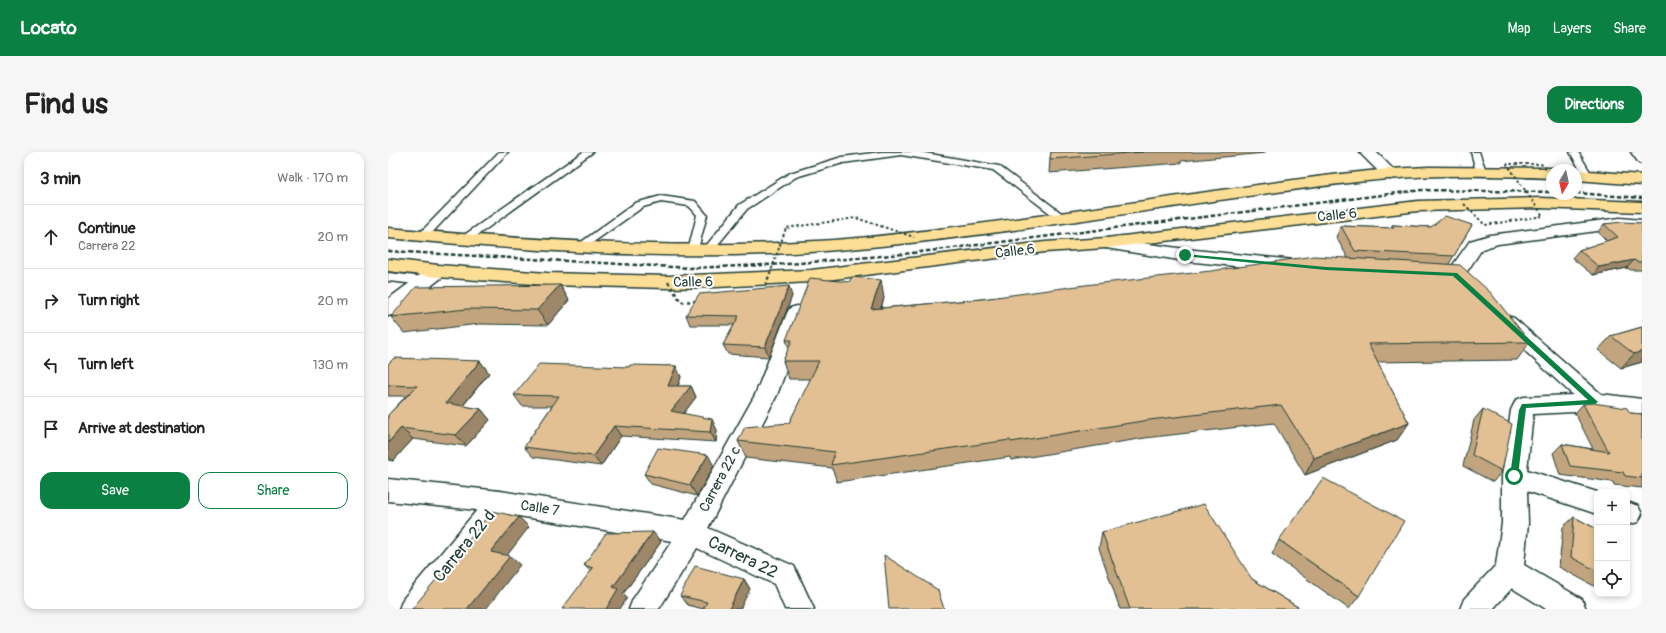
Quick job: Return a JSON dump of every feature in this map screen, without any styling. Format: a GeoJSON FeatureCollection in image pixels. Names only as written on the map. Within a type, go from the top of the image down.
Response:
{"type":"FeatureCollection","features":[{"type":"Feature","properties":{"kind":"highway","name":"Calle 6"},"geometry":{"type":"LineString","coordinates":[[388,233],[464,240],[700,251],[786,248],[914,237],[1390,174],[1481,172],[1546,173]]}},
{"type":"Feature","properties":{"kind":"highway"},"geometry":{"type":"LineString","coordinates":[[1582,175],[1642,180]]}},
{"type":"Feature","properties":{"kind":"highway","name":"Calle 6"},"geometry":{"type":"LineString","coordinates":[[390,270],[432,276],[668,282],[811,276],[1045,247],[1106,243],[1410,207],[1464,204],[1541,203],[1642,206]]}},
{"type":"Feature","properties":{"kind":"street"},"geometry":{"type":"LineString","coordinates":[[1367,152],[1390,174]]}},
{"type":"Feature","properties":{"kind":"street"},"geometry":{"type":"LineString","coordinates":[[1417,273],[1461,280],[1476,245],[1496,239],[1620,223],[1642,225]]}},
{"type":"Feature","properties":{"kind":"street"},"geometry":{"type":"LineString","coordinates":[[1106,243],[1185,255],[1310,267]]}},
{"type":"Feature","properties":{"kind":"street"},"geometry":{"type":"LineString","coordinates":[[388,309],[432,276]]}},
{"type":"Feature","properties":{"kind":"street","name":"Carrera 22 c"},"geometry":{"type":"LineString","coordinates":[[643,609],[692,533],[766,395],[811,276]]}},
{"type":"Feature","properties":{"kind":"street"},"geometry":{"type":"LineString","coordinates":[[1496,312],[1595,402]]}},
{"type":"Feature","properties":{"kind":"street"},"geometry":{"type":"LineString","coordinates":[[1474,609],[1509,572],[1515,523],[1514,476],[1522,410],[1524,406],[1595,402],[1642,408]]}},
{"type":"Feature","properties":{"kind":"street"},"geometry":{"type":"LineString","coordinates":[[1514,476],[1594,502]]}},
{"type":"Feature","properties":{"kind":"street","name":"Calle 7"},"geometry":{"type":"LineString","coordinates":[[388,490],[500,502],[692,533]]}},
{"type":"Feature","properties":{"kind":"street","name":"Carrera 22 d"},"geometry":{"type":"LineString","coordinates":[[413,609],[500,502]]}},
{"type":"Feature","properties":{"kind":"street","name":"Carrera 22"},"geometry":{"type":"LineString","coordinates":[[692,533],[784,576],[800,609]]}},
{"type":"Feature","properties":{"kind":"street"},"geometry":{"type":"LineString","coordinates":[[1509,572],[1572,609]]}},
{"type":"Feature","properties":{"kind":"lane"},"geometry":{"type":"LineString","coordinates":[[424,236],[504,152]]}},
{"type":"Feature","properties":{"kind":"lane"},"geometry":{"type":"LineString","coordinates":[[464,240],[589,152]]}},
{"type":"Feature","properties":{"kind":"lane"},"geometry":{"type":"LineString","coordinates":[[700,251],[742,207],[794,175],[842,160],[901,152],[996,168],[1062,218]]}},
{"type":"Feature","properties":{"kind":"lane"},"geometry":{"type":"LineString","coordinates":[[1474,152],[1481,172]]}},
{"type":"Feature","properties":{"kind":"lane"},"geometry":{"type":"LineString","coordinates":[[1574,152],[1578,164]]}},
{"type":"Feature","properties":{"kind":"lane"},"geometry":{"type":"LineString","coordinates":[[1635,152],[1642,161]]}},
{"type":"Feature","properties":{"kind":"lane"},"geometry":{"type":"LineString","coordinates":[[582,246],[639,205],[661,199],[692,203],[702,215],[700,251]]}},
{"type":"Feature","properties":{"kind":"path"},"geometry":{"type":"LineString","coordinates":[[1464,204],[1485,224],[1543,216],[1507,164],[1541,164],[1546,168]]}},
{"type":"Feature","properties":{"kind":"path"},"geometry":{"type":"LineString","coordinates":[[762,296],[786,228],[856,218],[914,237]]}},
{"type":"Feature","properties":{"kind":"path"},"geometry":{"type":"LineString","coordinates":[[668,282],[681,302],[703,300]]}},
{"type":"Feature","properties":{"kind":"building"},"geometry":{"type":"Polygon","coordinates":[[[1051,152],[1143,152],[1050,159],[1051,152]]]}},
{"type":"Feature","properties":{"kind":"building"},"geometry":{"type":"Polygon","coordinates":[[[1445,216],[1472,225],[1454,256],[1355,251],[1341,226],[1394,228],[1392,225],[1431,227],[1445,216]]]}},
{"type":"Feature","properties":{"kind":"building"},"geometry":{"type":"Polygon","coordinates":[[[1622,222],[1642,223],[1642,262],[1637,262],[1634,260],[1599,267],[1579,250],[1618,237],[1604,224],[1622,222]]]}},
{"type":"Feature","properties":{"kind":"building"},"geometry":{"type":"Polygon","coordinates":[[[1314,256],[1460,265],[1490,292],[1530,342],[1368,344],[1409,423],[1314,458],[1281,405],[1149,420],[1011,442],[1010,440],[831,465],[835,452],[738,441],[745,427],[789,423],[819,361],[783,361],[792,340],[786,340],[810,278],[849,282],[852,277],[881,280],[871,309],[982,299],[1085,285],[1211,271],[1314,256]]]}},
{"type":"Feature","properties":{"kind":"building"},"geometry":{"type":"Polygon","coordinates":[[[560,285],[537,310],[467,309],[391,317],[416,287],[560,285]]]}},
{"type":"Feature","properties":{"kind":"building"},"geometry":{"type":"Polygon","coordinates":[[[789,286],[765,347],[723,345],[739,316],[686,315],[699,294],[789,286]]]}},
{"type":"Feature","properties":{"kind":"building"},"geometry":{"type":"Polygon","coordinates":[[[1642,327],[1642,351],[1634,354],[1611,336],[1642,327]]]}},
{"type":"Feature","properties":{"kind":"building"},"geometry":{"type":"Polygon","coordinates":[[[394,358],[480,361],[446,403],[481,409],[456,435],[401,428],[388,443],[388,415],[417,386],[388,385],[388,364],[394,358]]]}},
{"type":"Feature","properties":{"kind":"building"},"geometry":{"type":"Polygon","coordinates":[[[539,364],[629,367],[630,365],[676,366],[668,386],[691,386],[671,411],[712,419],[710,432],[614,426],[593,456],[524,447],[559,396],[514,395],[539,364]]]}},
{"type":"Feature","properties":{"kind":"building"},"geometry":{"type":"Polygon","coordinates":[[[1593,403],[1627,408],[1630,413],[1642,414],[1642,478],[1625,476],[1623,472],[1570,466],[1562,444],[1609,452],[1583,404],[1593,403]]]}},
{"type":"Feature","properties":{"kind":"building"},"geometry":{"type":"Polygon","coordinates":[[[1483,409],[1512,424],[1502,471],[1472,455],[1483,409]]]}},
{"type":"Feature","properties":{"kind":"building"},"geometry":{"type":"Polygon","coordinates":[[[658,448],[708,455],[690,485],[644,474],[658,448]]]}},
{"type":"Feature","properties":{"kind":"building"},"geometry":{"type":"Polygon","coordinates":[[[1323,478],[1404,521],[1359,596],[1279,540],[1323,478]]]}},
{"type":"Feature","properties":{"kind":"building"},"geometry":{"type":"Polygon","coordinates":[[[1204,504],[1252,579],[1301,609],[1130,609],[1102,532],[1204,504]]]}},
{"type":"Feature","properties":{"kind":"building"},"geometry":{"type":"Polygon","coordinates":[[[492,511],[519,517],[491,552],[510,556],[467,609],[412,609],[492,511]]]}},
{"type":"Feature","properties":{"kind":"building"},"geometry":{"type":"Polygon","coordinates":[[[1574,517],[1594,527],[1594,569],[1571,557],[1574,517]]]}},
{"type":"Feature","properties":{"kind":"building"},"geometry":{"type":"Polygon","coordinates":[[[653,532],[613,587],[618,589],[606,609],[562,609],[593,568],[584,565],[606,533],[653,532]]]}},
{"type":"Feature","properties":{"kind":"building"},"geometry":{"type":"Polygon","coordinates":[[[884,555],[938,590],[944,609],[889,609],[884,555]]]}},
{"type":"Feature","properties":{"kind":"building"},"geometry":{"type":"Polygon","coordinates":[[[695,566],[744,579],[729,609],[703,609],[707,602],[680,596],[695,566]]]}},
{"type":"Feature","properties":{"kind":"railway"},"geometry":{"type":"LineString","coordinates":[[388,251],[692,268],[788,264],[904,254],[1422,190],[1546,192]]}},
{"type":"Feature","properties":{"kind":"railway"},"geometry":{"type":"LineString","coordinates":[[1582,193],[1642,198]]}},
{"type":"Feature","properties":{"kind":"route"},"geometry":{"type":"LineString","coordinates":[[1185,255],[1326,268],[1455,275],[1595,402],[1524,406],[1522,410],[1514,476]]}}]}
